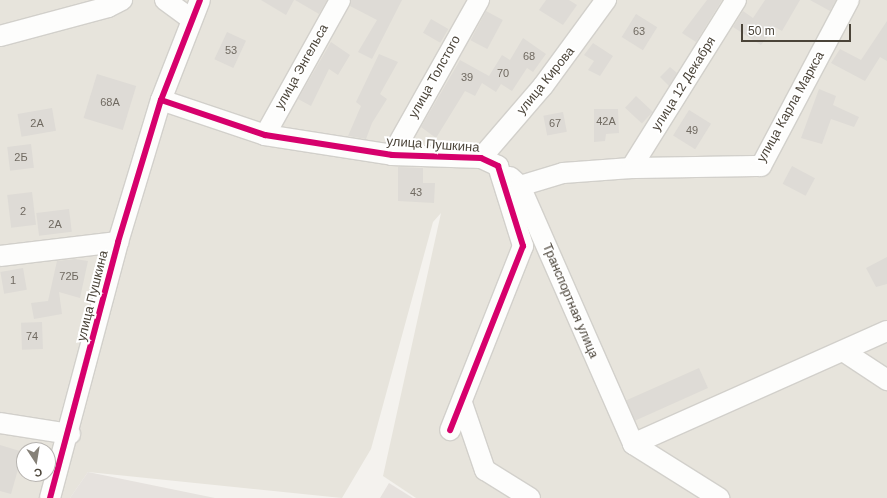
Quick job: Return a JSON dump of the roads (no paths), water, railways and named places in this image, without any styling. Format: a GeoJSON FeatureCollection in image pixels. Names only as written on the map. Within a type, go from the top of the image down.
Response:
{"type":"FeatureCollection","features":[{"type":"Feature","properties":{"kind":"street"},"geometry":{"type":"LineString","coordinates":[[0,36],[108,8],[122,0]]}},
{"type":"Feature","properties":{"kind":"street"},"geometry":{"type":"LineString","coordinates":[[165,0],[191,19]]}},
{"type":"Feature","properties":{"kind":"street","name":"улица Пушкина"},"geometry":{"type":"LineString","coordinates":[[50,498],[70,434],[118,242],[161,100],[191,19],[200,0]]}},
{"type":"Feature","properties":{"kind":"street","name":"улица Энгельса"},"geometry":{"type":"LineString","coordinates":[[265,135],[340,0]]}},
{"type":"Feature","properties":{"kind":"street","name":"улица Толстого"},"geometry":{"type":"LineString","coordinates":[[392,155],[479,0]]}},
{"type":"Feature","properties":{"kind":"street","name":"улица Кирова"},"geometry":{"type":"LineString","coordinates":[[490,162],[606,0]]}},
{"type":"Feature","properties":{"kind":"street","name":"улица 12 Декабря"},"geometry":{"type":"LineString","coordinates":[[631,168],[736,0]]}},
{"type":"Feature","properties":{"kind":"street","name":"улица Карла Маркса"},"geometry":{"type":"LineString","coordinates":[[631,168],[761,166],[849,0]]}},
{"type":"Feature","properties":{"kind":"street","name":"улица Пушкина"},"geometry":{"type":"LineString","coordinates":[[161,100],[265,135],[392,155],[490,162]]}},
{"type":"Feature","properties":{"kind":"street"},"geometry":{"type":"LineString","coordinates":[[450,430],[523,246],[490,162]]}},
{"type":"Feature","properties":{"kind":"street","name":"Транспортная улица"},"geometry":{"type":"LineString","coordinates":[[490,162],[520,186],[632,444]]}},
{"type":"Feature","properties":{"kind":"street"},"geometry":{"type":"LineString","coordinates":[[520,186],[563,173],[631,168]]}},
{"type":"Feature","properties":{"kind":"street"},"geometry":{"type":"LineString","coordinates":[[0,256],[118,242]]}},
{"type":"Feature","properties":{"kind":"street"},"geometry":{"type":"LineString","coordinates":[[632,444],[887,331]]}},
{"type":"Feature","properties":{"kind":"street"},"geometry":{"type":"LineString","coordinates":[[843,351],[887,380]]}},
{"type":"Feature","properties":{"kind":"street"},"geometry":{"type":"LineString","coordinates":[[462,403],[485,470],[530,498]]}},
{"type":"Feature","properties":{"kind":"street"},"geometry":{"type":"LineString","coordinates":[[0,423],[70,434]]}},
{"type":"Feature","properties":{"kind":"street"},"geometry":{"type":"LineString","coordinates":[[632,444],[719,498]]}}]}
